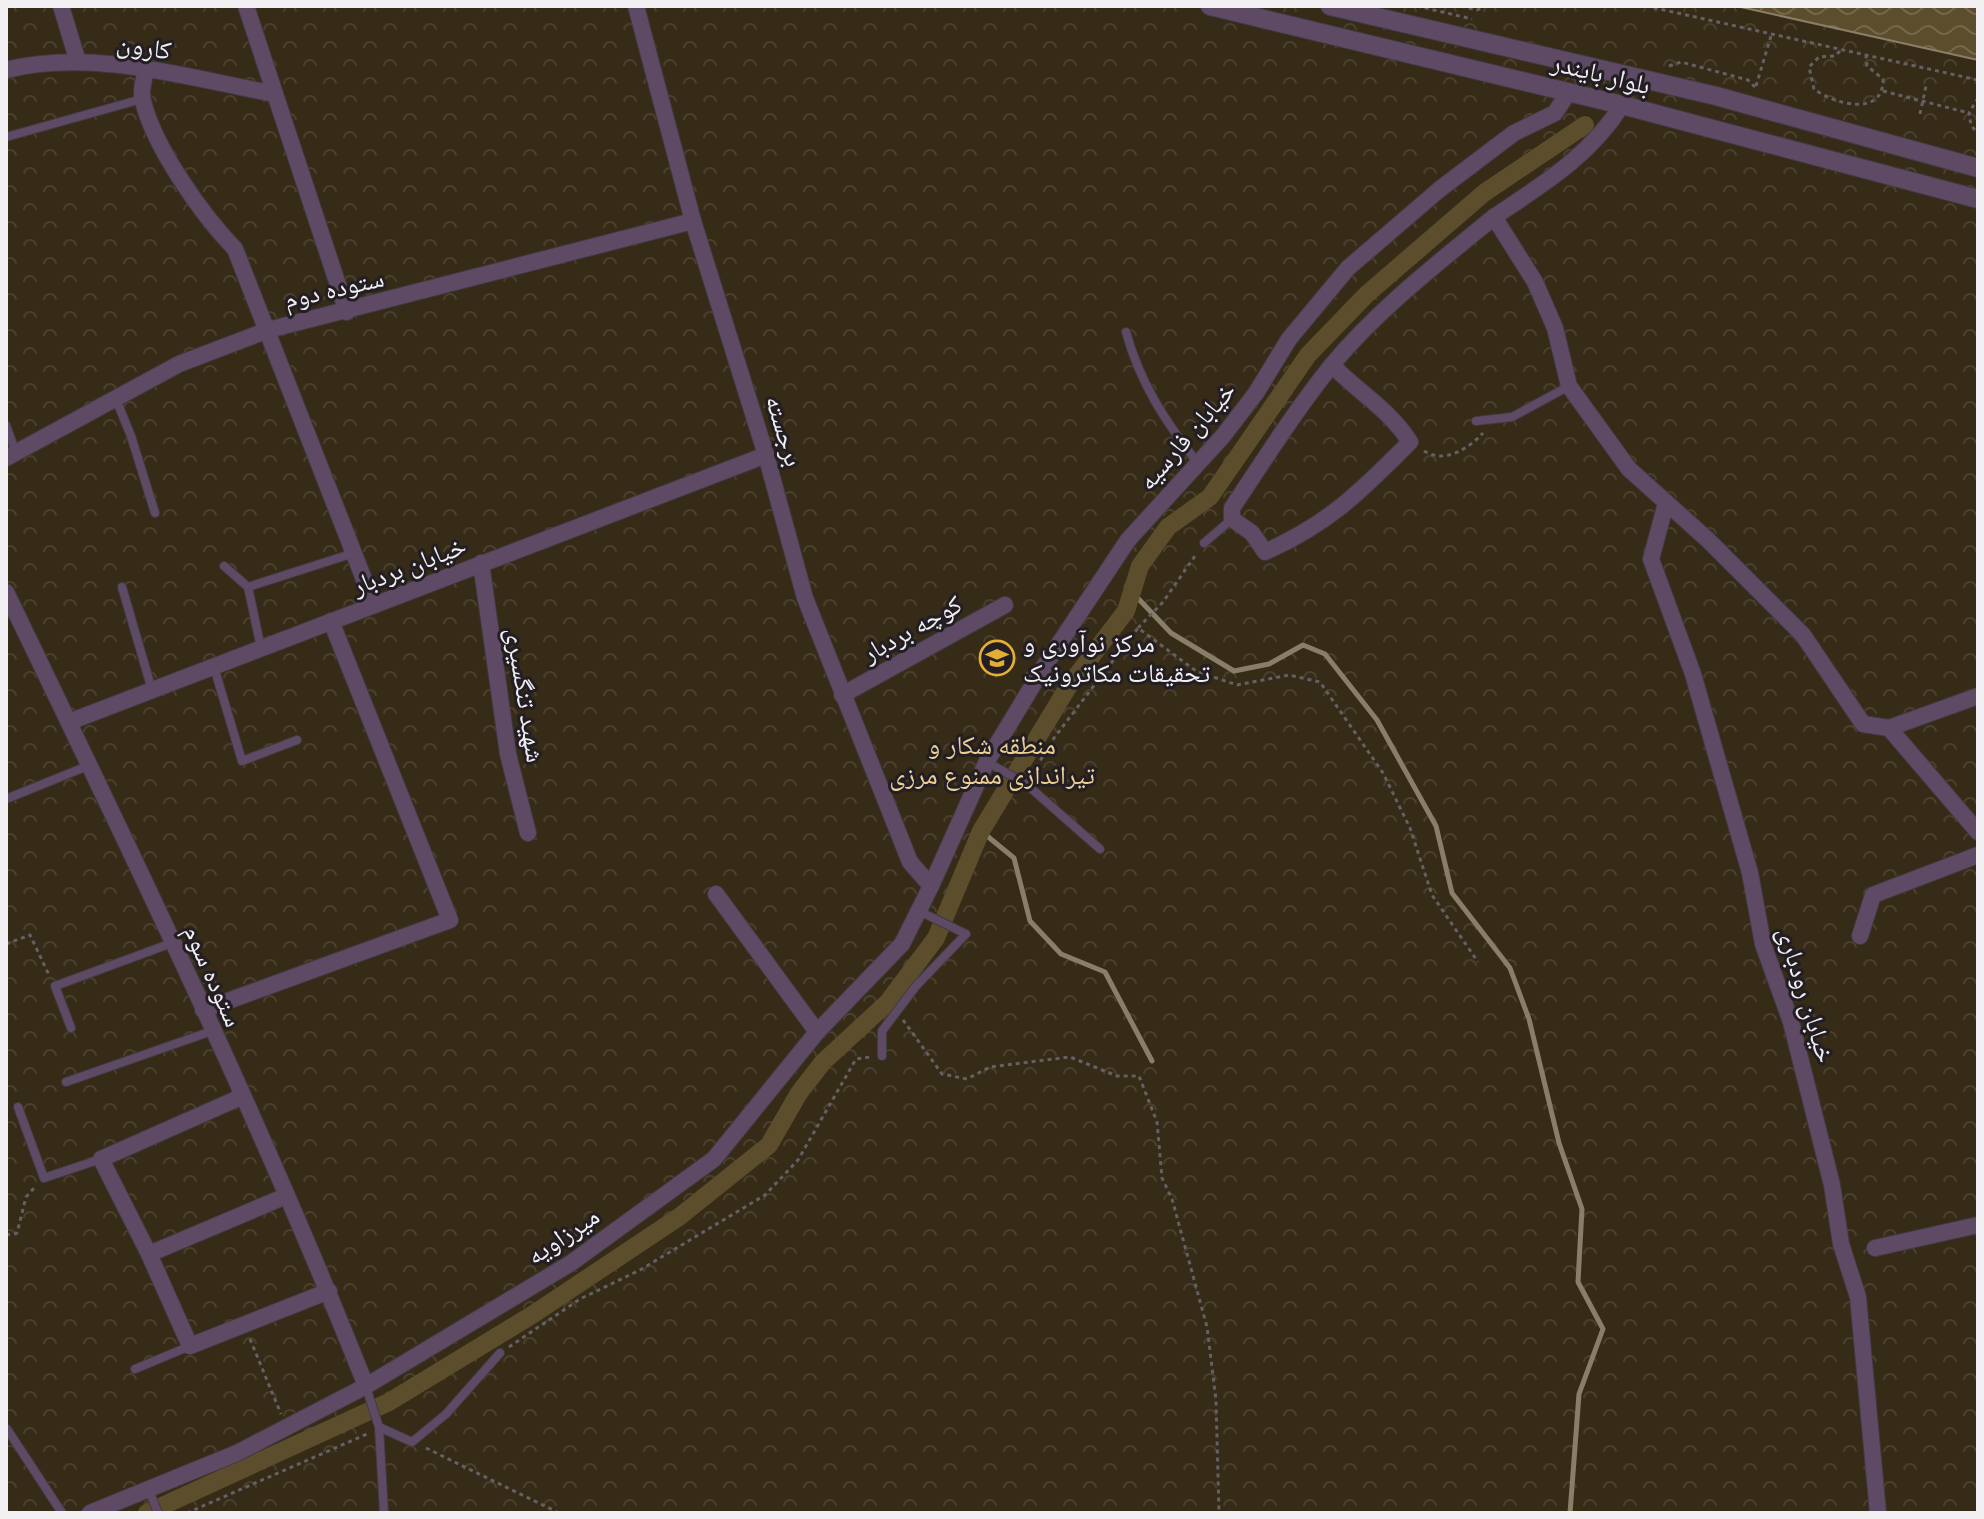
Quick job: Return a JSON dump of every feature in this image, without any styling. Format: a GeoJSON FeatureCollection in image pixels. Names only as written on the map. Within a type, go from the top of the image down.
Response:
{"type":"FeatureCollection","features":[{"type":"Feature","properties":{"kind":"street"},"geometry":{"type":"LineString","coordinates":[[61,6],[78,62]]}},
{"type":"Feature","properties":{"kind":"street"},"geometry":{"type":"LineString","coordinates":[[246,6],[347,312]]}},
{"type":"Feature","properties":{"kind":"street","name":"برجسته"},"geometry":{"type":"LineString","coordinates":[[636,6],[693,221],[766,455],[805,598],[910,862],[931,886]]}},
{"type":"Feature","properties":{"kind":"street","name":"بلوار بایندر"},"geometry":{"type":"LineString","coordinates":[[1210,6],[1622,105],[1978,199]]}},
{"type":"Feature","properties":{"kind":"street","name":"بلوار بایندر"},"geometry":{"type":"LineString","coordinates":[[1330,6],[1716,96],[1978,168]]}},
{"type":"Feature","properties":{"kind":"street","name":"کارون"},"geometry":{"type":"LineString","coordinates":[[6,70],[78,62],[146,70],[275,94]]}},
{"type":"Feature","properties":{"kind":"street"},"geometry":{"type":"LineString","coordinates":[[146,70],[142,99],[172,163],[207,220],[235,249],[374,605]]}},
{"type":"Feature","properties":{"kind":"street","name":"خیابان فارسیه"},"geometry":{"type":"LineString","coordinates":[[931,886],[987,761],[1128,540],[1256,393],[1289,339],[1348,268],[1514,133],[1555,113],[1568,93]]}},
{"type":"Feature","properties":{"kind":"street"},"geometry":{"type":"LineString","coordinates":[[1332,365],[1350,384],[1394,417],[1410,442],[1347,506],[1306,534],[1265,552],[1252,533],[1232,519],[1232,508],[1332,365],[1419,278],[1494,217],[1578,160],[1604,135],[1622,105]]}},
{"type":"Feature","properties":{"kind":"street"},"geometry":{"type":"LineString","coordinates":[[1494,217],[1535,282],[1555,328],[1569,386],[1629,469],[1803,635],[1863,724],[1889,728],[1978,696]]}},
{"type":"Feature","properties":{"kind":"street","name":"ستوده دوم"},"geometry":{"type":"LineString","coordinates":[[9,453],[179,364],[268,330],[693,221]]}},
{"type":"Feature","properties":{"kind":"street","name":"خیابان بردبار"},"geometry":{"type":"LineString","coordinates":[[69,722],[766,455]]}},
{"type":"Feature","properties":{"kind":"street","name":"خیابان رودباری"},"geometry":{"type":"LineString","coordinates":[[1666,503],[1651,559],[1693,674],[1750,873],[1763,944],[1791,1022],[1829,1171],[1841,1244],[1858,1297],[1878,1513]]}},
{"type":"Feature","properties":{"kind":"street","name":"شهید تنگسیری"},"geometry":{"type":"LineString","coordinates":[[481,563],[508,754],[528,833]]}},
{"type":"Feature","properties":{"kind":"street","name":"ستوده سوم"},"geometry":{"type":"LineString","coordinates":[[6,592],[203,1010],[329,1291],[368,1392]]}},
{"type":"Feature","properties":{"kind":"street","name":"کوچه بردبار"},"geometry":{"type":"LineString","coordinates":[[842,695],[1005,605]]}},
{"type":"Feature","properties":{"kind":"street"},"geometry":{"type":"LineString","coordinates":[[203,1010],[450,920],[331,621]]}},
{"type":"Feature","properties":{"kind":"street"},"geometry":{"type":"LineString","coordinates":[[1889,728],[1978,832]]}},
{"type":"Feature","properties":{"kind":"street"},"geometry":{"type":"LineString","coordinates":[[1860,936],[1873,895],[1978,855]]}},
{"type":"Feature","properties":{"kind":"street","name":"میرزاویه"},"geometry":{"type":"LineString","coordinates":[[90,1513],[150,1493],[286,1427],[368,1392],[571,1263],[714,1159],[817,1032],[902,944],[924,914],[931,886]]}},
{"type":"Feature","properties":{"kind":"street"},"geometry":{"type":"LineString","coordinates":[[716,894],[817,1032]]}},
{"type":"Feature","properties":{"kind":"street"},"geometry":{"type":"LineString","coordinates":[[241,1097],[101,1159],[149,1254],[190,1346],[329,1291]]}},
{"type":"Feature","properties":{"kind":"street"},"geometry":{"type":"LineString","coordinates":[[149,1254],[286,1196]]}},
{"type":"Feature","properties":{"kind":"street"},"geometry":{"type":"LineString","coordinates":[[1875,1248],[1978,1225]]}},
{"type":"Feature","properties":{"kind":"lane"},"geometry":{"type":"LineString","coordinates":[[6,137],[142,99]]}},
{"type":"Feature","properties":{"kind":"lane"},"geometry":{"type":"LineString","coordinates":[[1126,332],[1137,371],[1163,419],[1197,462]]}},
{"type":"Feature","properties":{"kind":"lane"},"geometry":{"type":"LineString","coordinates":[[1476,421],[1512,417],[1569,386]]}},
{"type":"Feature","properties":{"kind":"lane"},"geometry":{"type":"LineString","coordinates":[[114,397],[131,436],[155,513]]}},
{"type":"Feature","properties":{"kind":"lane"},"geometry":{"type":"LineString","coordinates":[[6,425],[9,453]]}},
{"type":"Feature","properties":{"kind":"lane"},"geometry":{"type":"LineString","coordinates":[[1204,543],[1232,519]]}},
{"type":"Feature","properties":{"kind":"lane"},"geometry":{"type":"LineString","coordinates":[[248,587],[354,553]]}},
{"type":"Feature","properties":{"kind":"lane"},"geometry":{"type":"LineString","coordinates":[[224,566],[248,587],[261,648]]}},
{"type":"Feature","properties":{"kind":"lane"},"geometry":{"type":"LineString","coordinates":[[122,587],[152,690]]}},
{"type":"Feature","properties":{"kind":"lane"},"geometry":{"type":"LineString","coordinates":[[214,666],[242,761],[297,740]]}},
{"type":"Feature","properties":{"kind":"lane"},"geometry":{"type":"LineString","coordinates":[[987,761],[1023,782],[1100,849]]}},
{"type":"Feature","properties":{"kind":"lane"},"geometry":{"type":"LineString","coordinates":[[6,799],[90,765]]}},
{"type":"Feature","properties":{"kind":"lane"},"geometry":{"type":"LineString","coordinates":[[882,1056],[882,1031],[896,1010],[966,934],[924,914]]}},
{"type":"Feature","properties":{"kind":"lane"},"geometry":{"type":"LineString","coordinates":[[71,1028],[55,986],[172,943]]}},
{"type":"Feature","properties":{"kind":"lane"},"geometry":{"type":"LineString","coordinates":[[66,1082],[212,1031]]}},
{"type":"Feature","properties":{"kind":"lane"},"geometry":{"type":"LineString","coordinates":[[18,1107],[44,1178],[101,1159]]}},
{"type":"Feature","properties":{"kind":"lane"},"geometry":{"type":"LineString","coordinates":[[135,1369],[190,1346]]}},
{"type":"Feature","properties":{"kind":"lane"},"geometry":{"type":"LineString","coordinates":[[378,1423],[412,1442],[446,1414],[500,1353]]}},
{"type":"Feature","properties":{"kind":"lane"},"geometry":{"type":"LineString","coordinates":[[368,1392],[378,1423],[384,1513]]}},
{"type":"Feature","properties":{"kind":"lane"},"geometry":{"type":"LineString","coordinates":[[7,1429],[62,1513]]}},
{"type":"Feature","properties":{"kind":"lane"},"geometry":{"type":"LineString","coordinates":[[150,1493],[158,1513]]}},
{"type":"Feature","properties":{"kind":"path"},"geometry":{"type":"LineString","coordinates":[[1461,6],[1477,10],[1486,6]]}},
{"type":"Feature","properties":{"kind":"path"},"geometry":{"type":"LineString","coordinates":[[1646,6],[1978,80]]}},
{"type":"Feature","properties":{"kind":"path"},"geometry":{"type":"LineString","coordinates":[[1755,87],[1771,36]]}},
{"type":"Feature","properties":{"kind":"path"},"geometry":{"type":"LineString","coordinates":[[1840,51],[1835,56],[1819,57],[1809,67],[1814,89],[1831,98],[1866,106],[1878,101],[1883,91],[1883,79],[1867,66],[1866,56]]}},
{"type":"Feature","properties":{"kind":"path"},"geometry":{"type":"LineString","coordinates":[[1920,114],[1926,86]]}},
{"type":"Feature","properties":{"kind":"path"},"geometry":{"type":"LineString","coordinates":[[1883,91],[1969,113]]}},
{"type":"Feature","properties":{"kind":"path"},"geometry":{"type":"LineString","coordinates":[[1828,109],[1831,98]]}},
{"type":"Feature","properties":{"kind":"path"},"geometry":{"type":"LineString","coordinates":[[1978,98],[1969,113],[1971,125],[1978,134]]}},
{"type":"Feature","properties":{"kind":"path"},"geometry":{"type":"LineString","coordinates":[[1410,442],[1431,455],[1454,455],[1497,419]]}},
{"type":"Feature","properties":{"kind":"path"},"geometry":{"type":"LineString","coordinates":[[1023,782],[1138,628],[1163,602],[1204,543]]}},
{"type":"Feature","properties":{"kind":"path"},"geometry":{"type":"LineString","coordinates":[[1138,628],[1196,671],[1237,685],[1289,675],[1320,682],[1383,773],[1410,828],[1432,895],[1478,962]]}},
{"type":"Feature","properties":{"kind":"path"},"geometry":{"type":"LineString","coordinates":[[6,944],[30,935],[55,986]]}},
{"type":"Feature","properties":{"kind":"path"},"geometry":{"type":"LineString","coordinates":[[896,1010],[942,1074],[967,1079],[990,1067],[1070,1057],[1117,1076],[1139,1076],[1157,1122],[1162,1178],[1172,1199],[1207,1327],[1216,1400],[1219,1513]]}},
{"type":"Feature","properties":{"kind":"path"},"geometry":{"type":"LineString","coordinates":[[500,1353],[580,1299],[640,1270],[765,1195],[798,1160],[856,1059],[882,1056]]}},
{"type":"Feature","properties":{"kind":"path"},"geometry":{"type":"LineString","coordinates":[[6,1235],[17,1233],[26,1197],[44,1178]]}},
{"type":"Feature","properties":{"kind":"path"},"geometry":{"type":"LineString","coordinates":[[244,1325],[286,1427]]}},
{"type":"Feature","properties":{"kind":"path"},"geometry":{"type":"LineString","coordinates":[[187,1513],[378,1423]]}},
{"type":"Feature","properties":{"kind":"path"},"geometry":{"type":"LineString","coordinates":[[412,1442],[559,1513]]}},
{"type":"Feature","properties":{"kind":"green space","name":"منطقه شکار و تیراندازی ممنوع مرزی"},"geometry":{"type":"Polygon","coordinates":[[[6,6],[1978,6],[1978,1513],[6,1513],[6,6]]]}},
{"type":"Feature","properties":{"kind":"water"},"geometry":{"type":"Polygon","coordinates":[[[1736,6],[1978,6],[1978,60],[1736,6]]]}},
{"type":"Feature","properties":{"kind":"waterway"},"geometry":{"type":"LineString","coordinates":[[147,1513],[389,1402],[532,1315],[679,1217],[769,1145],[799,1093],[823,1062],[888,1002],[936,938],[981,831],[1068,687],[1126,611],[1140,566],[1168,527],[1210,497],[1308,355],[1367,294],[1484,193],[1585,125]]}},
{"type":"Feature","properties":{"kind":"waterway"},"geometry":{"type":"LineString","coordinates":[[1132,592],[1171,633],[1234,671],[1269,664],[1303,645],[1325,654],[1377,720],[1436,826],[1452,893],[1510,968],[1529,1019],[1559,1143],[1582,1209],[1578,1282],[1603,1329],[1579,1394],[1570,1513]]}},
{"type":"Feature","properties":{"kind":"waterway"},"geometry":{"type":"LineString","coordinates":[[981,831],[1014,858],[1030,921],[1061,954],[1105,972],[1152,1061]]}},
{"type":"Feature","properties":{"kind":"place","name":"مرکز نوآوری و تحقیقات مکاترونیک"},"geometry":{"type":"Point","coordinates":[997,658]}}]}
